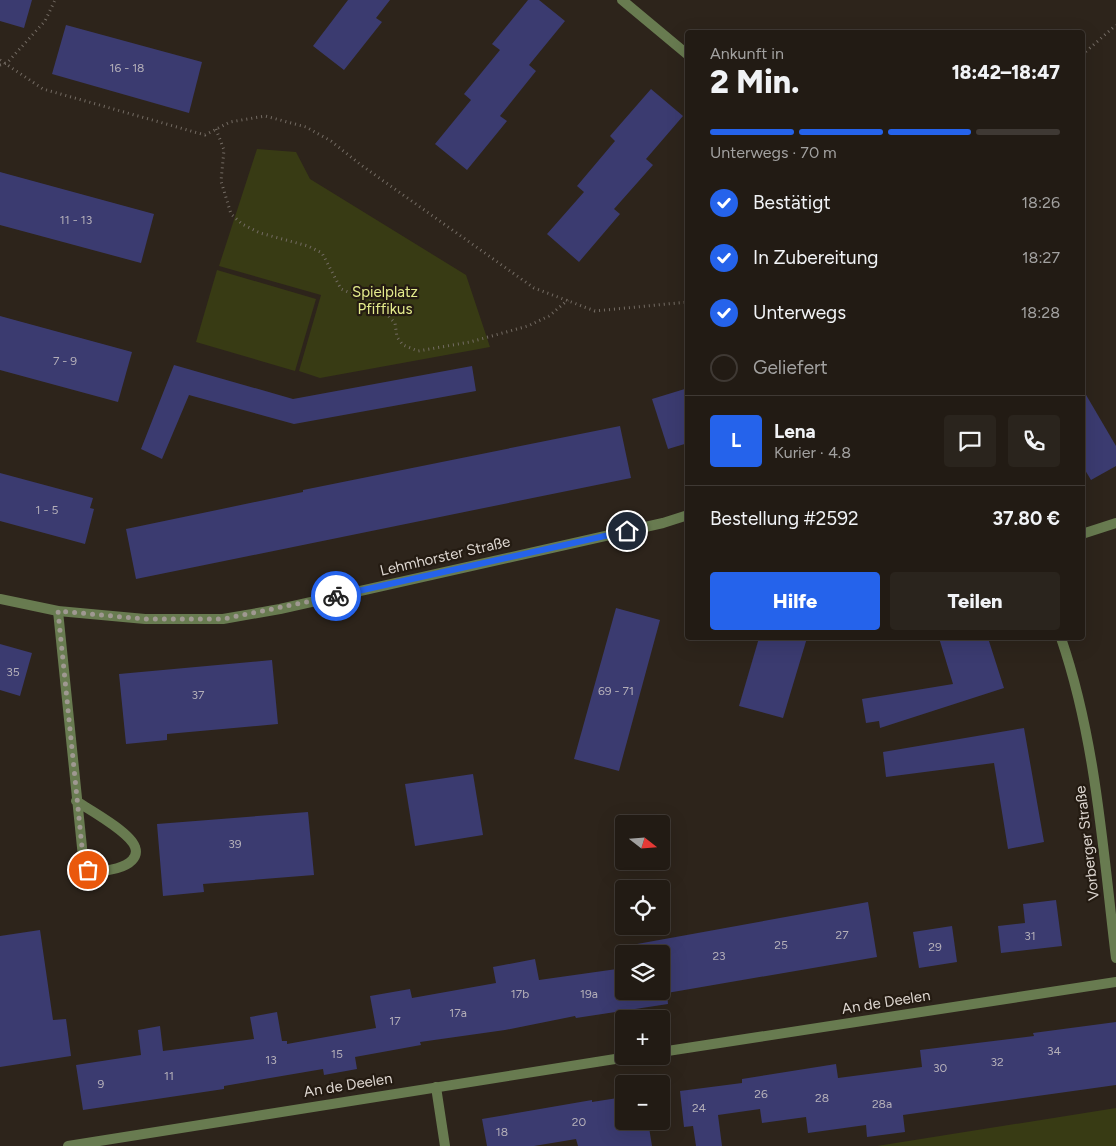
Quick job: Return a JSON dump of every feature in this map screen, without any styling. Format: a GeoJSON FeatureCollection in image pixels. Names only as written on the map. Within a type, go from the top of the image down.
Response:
{"type":"FeatureCollection","features":[{"type":"Feature","properties":{"kind":"street"},"geometry":{"type":"LineString","coordinates":[[622,0],[685,52]]}},
{"type":"Feature","properties":{"kind":"street","name":"Lehmhorster Straße"},"geometry":{"type":"LineString","coordinates":[[0,599],[58,611],[145,619],[223,619],[280,609],[644,527],[685,516]]}},
{"type":"Feature","properties":{"kind":"street"},"geometry":{"type":"LineString","coordinates":[[1085,533],[1116,522]]}},
{"type":"Feature","properties":{"kind":"street"},"geometry":{"type":"LineString","coordinates":[[58,611],[76,801],[84,867],[88,870],[108,870],[124,867],[132,860],[136,852],[130,840],[76,801]]}},
{"type":"Feature","properties":{"kind":"street","name":"Vorberger Straße"},"geometry":{"type":"LineString","coordinates":[[1062,640],[1094,772],[1116,958]]}},
{"type":"Feature","properties":{"kind":"street","name":"An de Deelen"},"geometry":{"type":"LineString","coordinates":[[670,1051],[1116,982]]}},
{"type":"Feature","properties":{"kind":"street","name":"An de Deelen"},"geometry":{"type":"LineString","coordinates":[[68,1146],[615,1059]]}},
{"type":"Feature","properties":{"kind":"street"},"geometry":{"type":"LineString","coordinates":[[436,1087],[444,1146]]}},
{"type":"Feature","properties":{"kind":"path"},"geometry":{"type":"LineString","coordinates":[[0,65],[7,64],[45,22],[55,0]]}},
{"type":"Feature","properties":{"kind":"path"},"geometry":{"type":"LineString","coordinates":[[1085,52],[1116,25]]}},
{"type":"Feature","properties":{"kind":"path"},"geometry":{"type":"LineString","coordinates":[[0,60],[43,89],[205,135],[230,122],[265,116],[306,127],[331,141],[361,165],[534,288],[595,310],[685,302]]}},
{"type":"Feature","properties":{"kind":"path"},"geometry":{"type":"LineString","coordinates":[[216,129],[224,150],[221,181],[231,214],[242,224],[260,233],[308,246],[322,253],[341,290],[378,305],[395,323],[397,337],[403,346],[418,351],[470,342],[528,326],[548,316],[568,300]]}},
{"type":"Feature","properties":{"kind":"green space","name":"Spielplatz Pfiffikus"},"geometry":{"type":"Polygon","coordinates":[[[257,149],[296,152],[310,179],[466,275],[490,347],[320,378],[299,371],[321,295],[219,266],[257,149]]]}},
{"type":"Feature","properties":{"kind":"green space"},"geometry":{"type":"Polygon","coordinates":[[[217,270],[316,299],[295,371],[196,342],[217,270]]]}},
{"type":"Feature","properties":{"kind":"green space"},"geometry":{"type":"Polygon","coordinates":[[[1116,1108],[1116,1146],[877,1146],[1116,1108]]]}},
{"type":"Feature","properties":{"kind":"building"},"geometry":{"type":"Polygon","coordinates":[[[0,0],[32,0],[24,28],[0,21],[0,0]]]}},
{"type":"Feature","properties":{"kind":"building"},"geometry":{"type":"Polygon","coordinates":[[[348,0],[390,0],[376,18],[382,22],[344,70],[313,46],[348,0]]]}},
{"type":"Feature","properties":{"kind":"building"},"geometry":{"type":"Polygon","coordinates":[[[528,0],[539,0],[565,21],[529,65],[536,71],[500,116],[507,121],[467,170],[435,144],[471,100],[464,94],[500,50],[492,44],[528,0]]]}},
{"type":"Feature","properties":{"kind":"building"},"geometry":{"type":"Polygon","coordinates":[[[66,25],[202,62],[189,113],[52,74],[66,25]]]}},
{"type":"Feature","properties":{"kind":"building"},"geometry":{"type":"Polygon","coordinates":[[[651,89],[683,116],[646,159],[653,165],[614,209],[620,214],[579,262],[547,234],[584,192],[577,186],[615,141],[610,136],[651,89]]]}},
{"type":"Feature","properties":{"kind":"building"},"geometry":{"type":"Polygon","coordinates":[[[0,172],[154,214],[141,263],[0,225],[0,172]]]}},
{"type":"Feature","properties":{"kind":"building"},"geometry":{"type":"Polygon","coordinates":[[[0,316],[132,352],[118,402],[0,370],[0,316]]]}},
{"type":"Feature","properties":{"kind":"building"},"geometry":{"type":"Polygon","coordinates":[[[174,365],[293,399],[472,366],[476,391],[294,424],[189,395],[162,459],[141,449],[174,365]]]}},
{"type":"Feature","properties":{"kind":"building"},"geometry":{"type":"Polygon","coordinates":[[[685,389],[685,444],[668,449],[652,399],[685,389]]]}},
{"type":"Feature","properties":{"kind":"building"},"geometry":{"type":"Polygon","coordinates":[[[1085,393],[1116,446],[1116,466],[1091,480],[1085,470],[1085,393]]]}},
{"type":"Feature","properties":{"kind":"building"},"geometry":{"type":"Polygon","coordinates":[[[620,426],[631,478],[136,579],[126,529],[303,492],[303,490],[620,426]]]}},
{"type":"Feature","properties":{"kind":"building"},"geometry":{"type":"Polygon","coordinates":[[[0,473],[93,498],[90,508],[94,509],[85,544],[0,521],[0,473]]]}},
{"type":"Feature","properties":{"kind":"building"},"geometry":{"type":"Polygon","coordinates":[[[616,608],[660,620],[619,771],[574,759],[616,608]]]}},
{"type":"Feature","properties":{"kind":"building"},"geometry":{"type":"Polygon","coordinates":[[[758,640],[806,640],[783,718],[739,706],[758,640]]]}},
{"type":"Feature","properties":{"kind":"building"},"geometry":{"type":"Polygon","coordinates":[[[940,640],[989,640],[1004,688],[880,728],[879,721],[866,723],[862,699],[953,684],[940,640]]]}},
{"type":"Feature","properties":{"kind":"building"},"geometry":{"type":"Polygon","coordinates":[[[0,644],[32,653],[20,696],[0,690],[0,644]]]}},
{"type":"Feature","properties":{"kind":"building"},"geometry":{"type":"Polygon","coordinates":[[[272,660],[278,724],[167,734],[167,740],[126,744],[119,674],[272,660]]]}},
{"type":"Feature","properties":{"kind":"building"},"geometry":{"type":"Polygon","coordinates":[[[1024,728],[1044,842],[1008,849],[994,763],[886,777],[883,752],[1024,728]]]}},
{"type":"Feature","properties":{"kind":"building"},"geometry":{"type":"Polygon","coordinates":[[[473,774],[483,835],[415,846],[405,784],[473,774]]]}},
{"type":"Feature","properties":{"kind":"building"},"geometry":{"type":"Polygon","coordinates":[[[308,812],[314,875],[203,884],[204,892],[163,896],[157,824],[308,812]]]}},
{"type":"Feature","properties":{"kind":"building"},"geometry":{"type":"Polygon","coordinates":[[[1056,900],[1062,946],[1001,953],[998,926],[1025,923],[1023,904],[1056,900]]]}},
{"type":"Feature","properties":{"kind":"building"},"geometry":{"type":"Polygon","coordinates":[[[868,902],[877,957],[670,992],[670,945],[632,945],[868,902]]]}},
{"type":"Feature","properties":{"kind":"building"},"geometry":{"type":"Polygon","coordinates":[[[952,926],[957,962],[919,968],[913,932],[952,926]]]}},
{"type":"Feature","properties":{"kind":"building"},"geometry":{"type":"Polygon","coordinates":[[[40,930],[53,1020],[66,1019],[71,1056],[0,1067],[0,936],[40,930]]]}},
{"type":"Feature","properties":{"kind":"building"},"geometry":{"type":"Polygon","coordinates":[[[535,959],[539,980],[615,969],[615,1000],[668,1000],[668,1004],[629,1010],[615,1010],[615,1012],[576,1018],[575,1016],[505,1030],[420,1042],[421,1045],[355,1057],[357,1069],[324,1075],[323,1069],[224,1086],[224,1089],[83,1110],[76,1065],[141,1055],[138,1030],[160,1026],[163,1051],[254,1039],[250,1017],[277,1012],[282,1041],[287,1041],[287,1044],[376,1028],[370,996],[410,989],[412,998],[496,983],[493,967],[535,959]]]}},
{"type":"Feature","properties":{"kind":"building"},"geometry":{"type":"Polygon","coordinates":[[[1116,1022],[1116,1085],[903,1115],[905,1132],[867,1137],[866,1125],[808,1133],[806,1117],[762,1123],[760,1109],[718,1115],[722,1146],[696,1146],[693,1126],[684,1127],[680,1091],[742,1083],[742,1079],[836,1064],[838,1078],[922,1067],[920,1050],[1034,1036],[1033,1033],[1116,1022]]]}},
{"type":"Feature","properties":{"kind":"building"},"geometry":{"type":"Polygon","coordinates":[[[615,1098],[615,1130],[649,1130],[652,1146],[578,1146],[576,1139],[534,1146],[487,1146],[482,1119],[592,1100],[592,1102],[615,1098]]]}},
{"type":"Feature","properties":{"kind":"way so far"},"geometry":{"type":"LineString","coordinates":[[88,870],[84,867],[75,791],[58,611],[145,619],[223,619],[280,609],[336,596]]}},
{"type":"Feature","properties":{"kind":"route"},"geometry":{"type":"LineString","coordinates":[[336,596],[627,531]]}}]}
